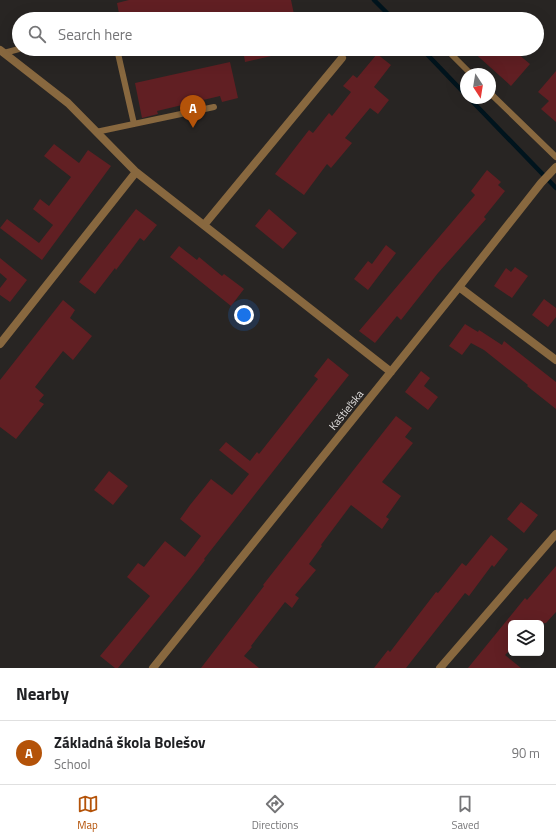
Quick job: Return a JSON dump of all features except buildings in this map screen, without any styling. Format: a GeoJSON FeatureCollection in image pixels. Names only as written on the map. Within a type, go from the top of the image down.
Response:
{"type":"FeatureCollection","features":[{"type":"Feature","properties":{"kind":"street"},"geometry":{"type":"LineString","coordinates":[[2,51],[68,103],[136,172],[391,372]]}},
{"type":"Feature","properties":{"kind":"street"},"geometry":{"type":"LineString","coordinates":[[204,225],[342,58]]}},
{"type":"Feature","properties":{"kind":"street","name":"Kaštieľska"},"geometry":{"type":"LineString","coordinates":[[153,668],[549,173],[556,167]]}},
{"type":"Feature","properties":{"kind":"street"},"geometry":{"type":"LineString","coordinates":[[0,344],[136,172]]}},
{"type":"Feature","properties":{"kind":"street"},"geometry":{"type":"LineString","coordinates":[[459,287],[556,360]]}},
{"type":"Feature","properties":{"kind":"street"},"geometry":{"type":"LineString","coordinates":[[440,668],[556,534]]}},
{"type":"Feature","properties":{"kind":"lane"},"geometry":{"type":"LineString","coordinates":[[2,51],[12,49]]}},
{"type":"Feature","properties":{"kind":"lane"},"geometry":{"type":"LineString","coordinates":[[119,56],[134,124]]}},
{"type":"Feature","properties":{"kind":"lane"},"geometry":{"type":"LineString","coordinates":[[453,56],[465,68]]}},
{"type":"Feature","properties":{"kind":"lane"},"geometry":{"type":"LineString","coordinates":[[496,98],[556,157]]}},
{"type":"Feature","properties":{"kind":"lane"},"geometry":{"type":"LineString","coordinates":[[96,132],[214,107]]}},
{"type":"Feature","properties":{"kind":"waterway"},"geometry":{"type":"LineString","coordinates":[[374,0],[386,12]]}},
{"type":"Feature","properties":{"kind":"waterway"},"geometry":{"type":"LineString","coordinates":[[429,56],[460,89]]}},
{"type":"Feature","properties":{"kind":"waterway"},"geometry":{"type":"LineString","coordinates":[[475,104],[556,188]]}},
{"type":"Feature","properties":{"kind":"place","name":"Základná škola Bolešov"},"geometry":{"type":"Point","coordinates":[193,128]}}]}
